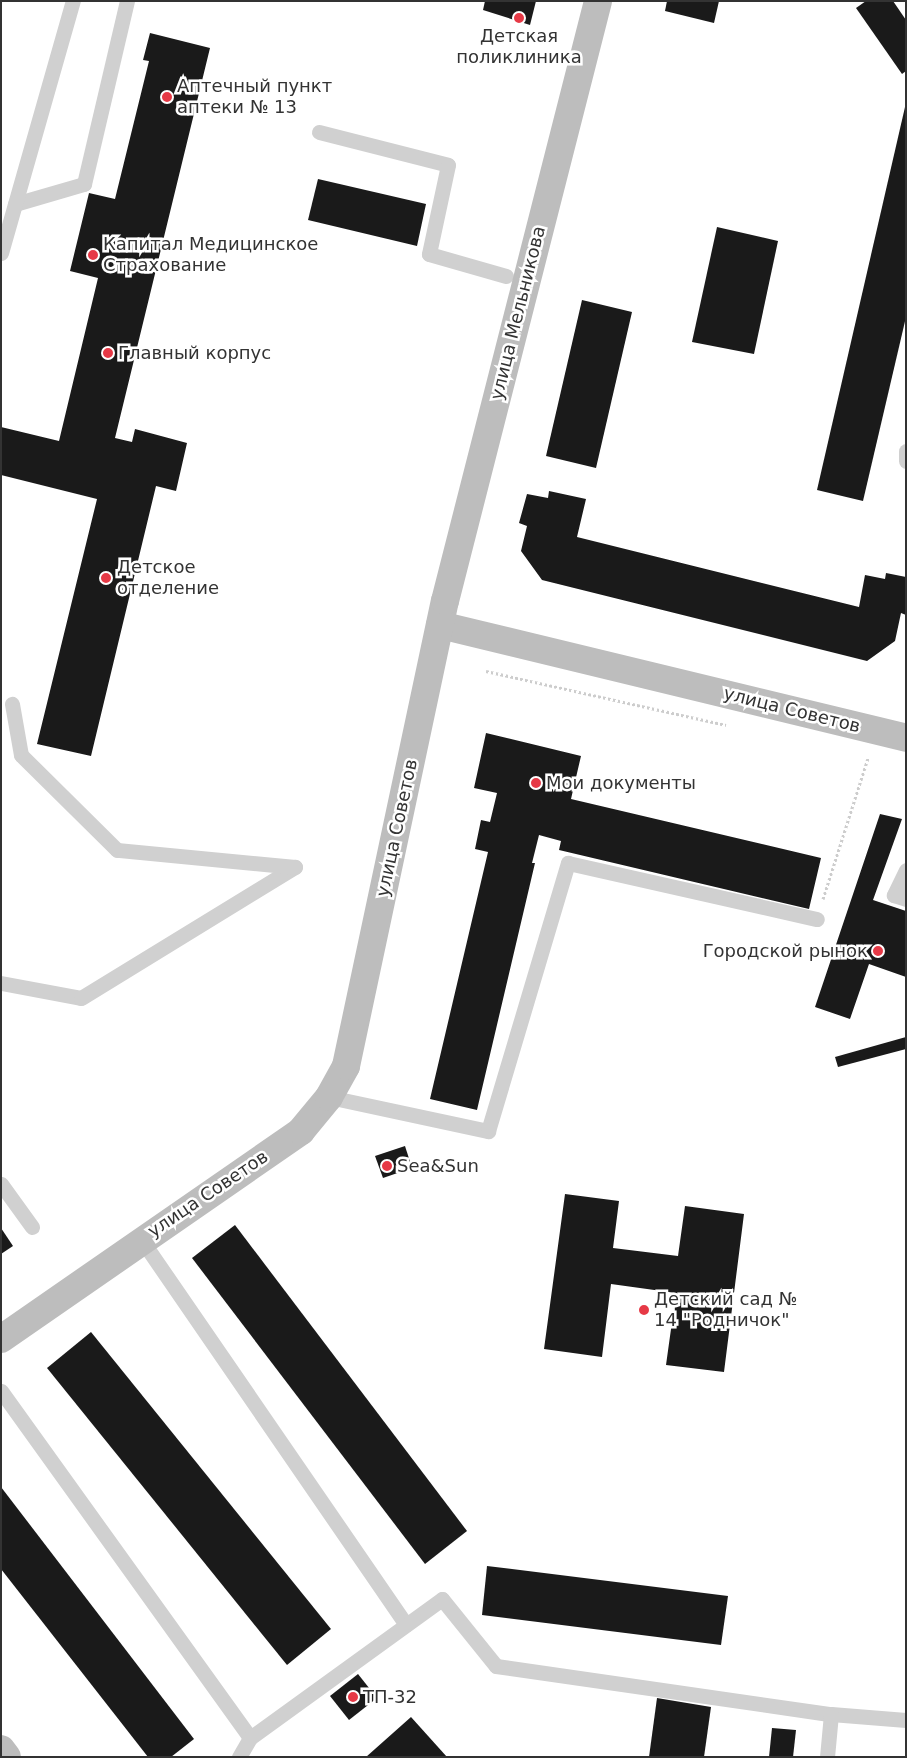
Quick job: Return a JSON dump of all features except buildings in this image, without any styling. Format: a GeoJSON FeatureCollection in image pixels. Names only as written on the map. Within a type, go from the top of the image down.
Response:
{"type":"FeatureCollection","features":[{"type":"Feature","properties":{"kind":"street","name":"улица Мельникова"},"geometry":{"type":"LineString","coordinates":[[440,625],[598,1]]}},
{"type":"Feature","properties":{"kind":"street","name":"улица Советов"},"geometry":{"type":"LineString","coordinates":[[1,1339],[141,1239],[302,1131],[330,1097],[346,1066],[440,625],[905,734]]}},
{"type":"Feature","properties":{"kind":"street"},"geometry":{"type":"LineString","coordinates":[[1,1749],[7,1757]]}},
{"type":"Feature","properties":{"kind":"lane"},"geometry":{"type":"LineString","coordinates":[[1,253],[73,1]]}},
{"type":"Feature","properties":{"kind":"lane"},"geometry":{"type":"LineString","coordinates":[[16,204],[84,184],[127,1]]}},
{"type":"Feature","properties":{"kind":"lane"},"geometry":{"type":"LineString","coordinates":[[319,132],[448,165],[428,254],[506,276]]}},
{"type":"Feature","properties":{"kind":"lane"},"geometry":{"type":"LineString","coordinates":[[906,451],[906,461]]}},
{"type":"Feature","properties":{"kind":"lane"},"geometry":{"type":"LineString","coordinates":[[1,983],[81,998],[296,868],[117,850],[21,755],[12,704]]}},
{"type":"Feature","properties":{"kind":"lane"},"geometry":{"type":"LineString","coordinates":[[330,1097],[488,1131],[568,863],[817,919]]}},
{"type":"Feature","properties":{"kind":"lane"},"geometry":{"type":"LineString","coordinates":[[906,870],[894,895],[906,900]]}},
{"type":"Feature","properties":{"kind":"lane"},"geometry":{"type":"LineString","coordinates":[[1,1184],[32,1226]]}},
{"type":"Feature","properties":{"kind":"lane"},"geometry":{"type":"LineString","coordinates":[[141,1239],[406,1625]]}},
{"type":"Feature","properties":{"kind":"lane"},"geometry":{"type":"LineString","coordinates":[[1,1391],[250,1738]]}},
{"type":"Feature","properties":{"kind":"lane"},"geometry":{"type":"LineString","coordinates":[[239,1757],[250,1738],[442,1599],[496,1666],[831,1714],[906,1720]]}},
{"type":"Feature","properties":{"kind":"lane"},"geometry":{"type":"LineString","coordinates":[[827,1757],[831,1714]]}},
{"type":"Feature","properties":{"kind":"path"},"geometry":{"type":"LineString","coordinates":[[486,671],[734,727]]}},
{"type":"Feature","properties":{"kind":"path"},"geometry":{"type":"LineString","coordinates":[[817,919],[868,757],[858,755]]}},
{"type":"Feature","properties":{"kind":"place","name":"Детская поликлиника"},"geometry":{"type":"Point","coordinates":[519,18]}},
{"type":"Feature","properties":{"kind":"place","name":"Аптечный пункт аптеки № 13"},"geometry":{"type":"Point","coordinates":[167,97]}},
{"type":"Feature","properties":{"kind":"place","name":"Капитал Медицинское Страхование"},"geometry":{"type":"Point","coordinates":[93,255]}},
{"type":"Feature","properties":{"kind":"place","name":"Главный корпус"},"geometry":{"type":"Point","coordinates":[108,353]}},
{"type":"Feature","properties":{"kind":"place","name":"Детское отделение"},"geometry":{"type":"Point","coordinates":[106,578]}},
{"type":"Feature","properties":{"kind":"place","name":"Мои документы"},"geometry":{"type":"Point","coordinates":[536,783]}},
{"type":"Feature","properties":{"kind":"place","name":"Городской рынок"},"geometry":{"type":"Point","coordinates":[878,951]}},
{"type":"Feature","properties":{"kind":"place","name":"Sea&Sun"},"geometry":{"type":"Point","coordinates":[387,1166]}},
{"type":"Feature","properties":{"kind":"place","name":"Детский сад № 14 \"Родничок\""},"geometry":{"type":"Point","coordinates":[644,1310]}},
{"type":"Feature","properties":{"kind":"place","name":"ТП-32"},"geometry":{"type":"Point","coordinates":[353,1697]}}]}
